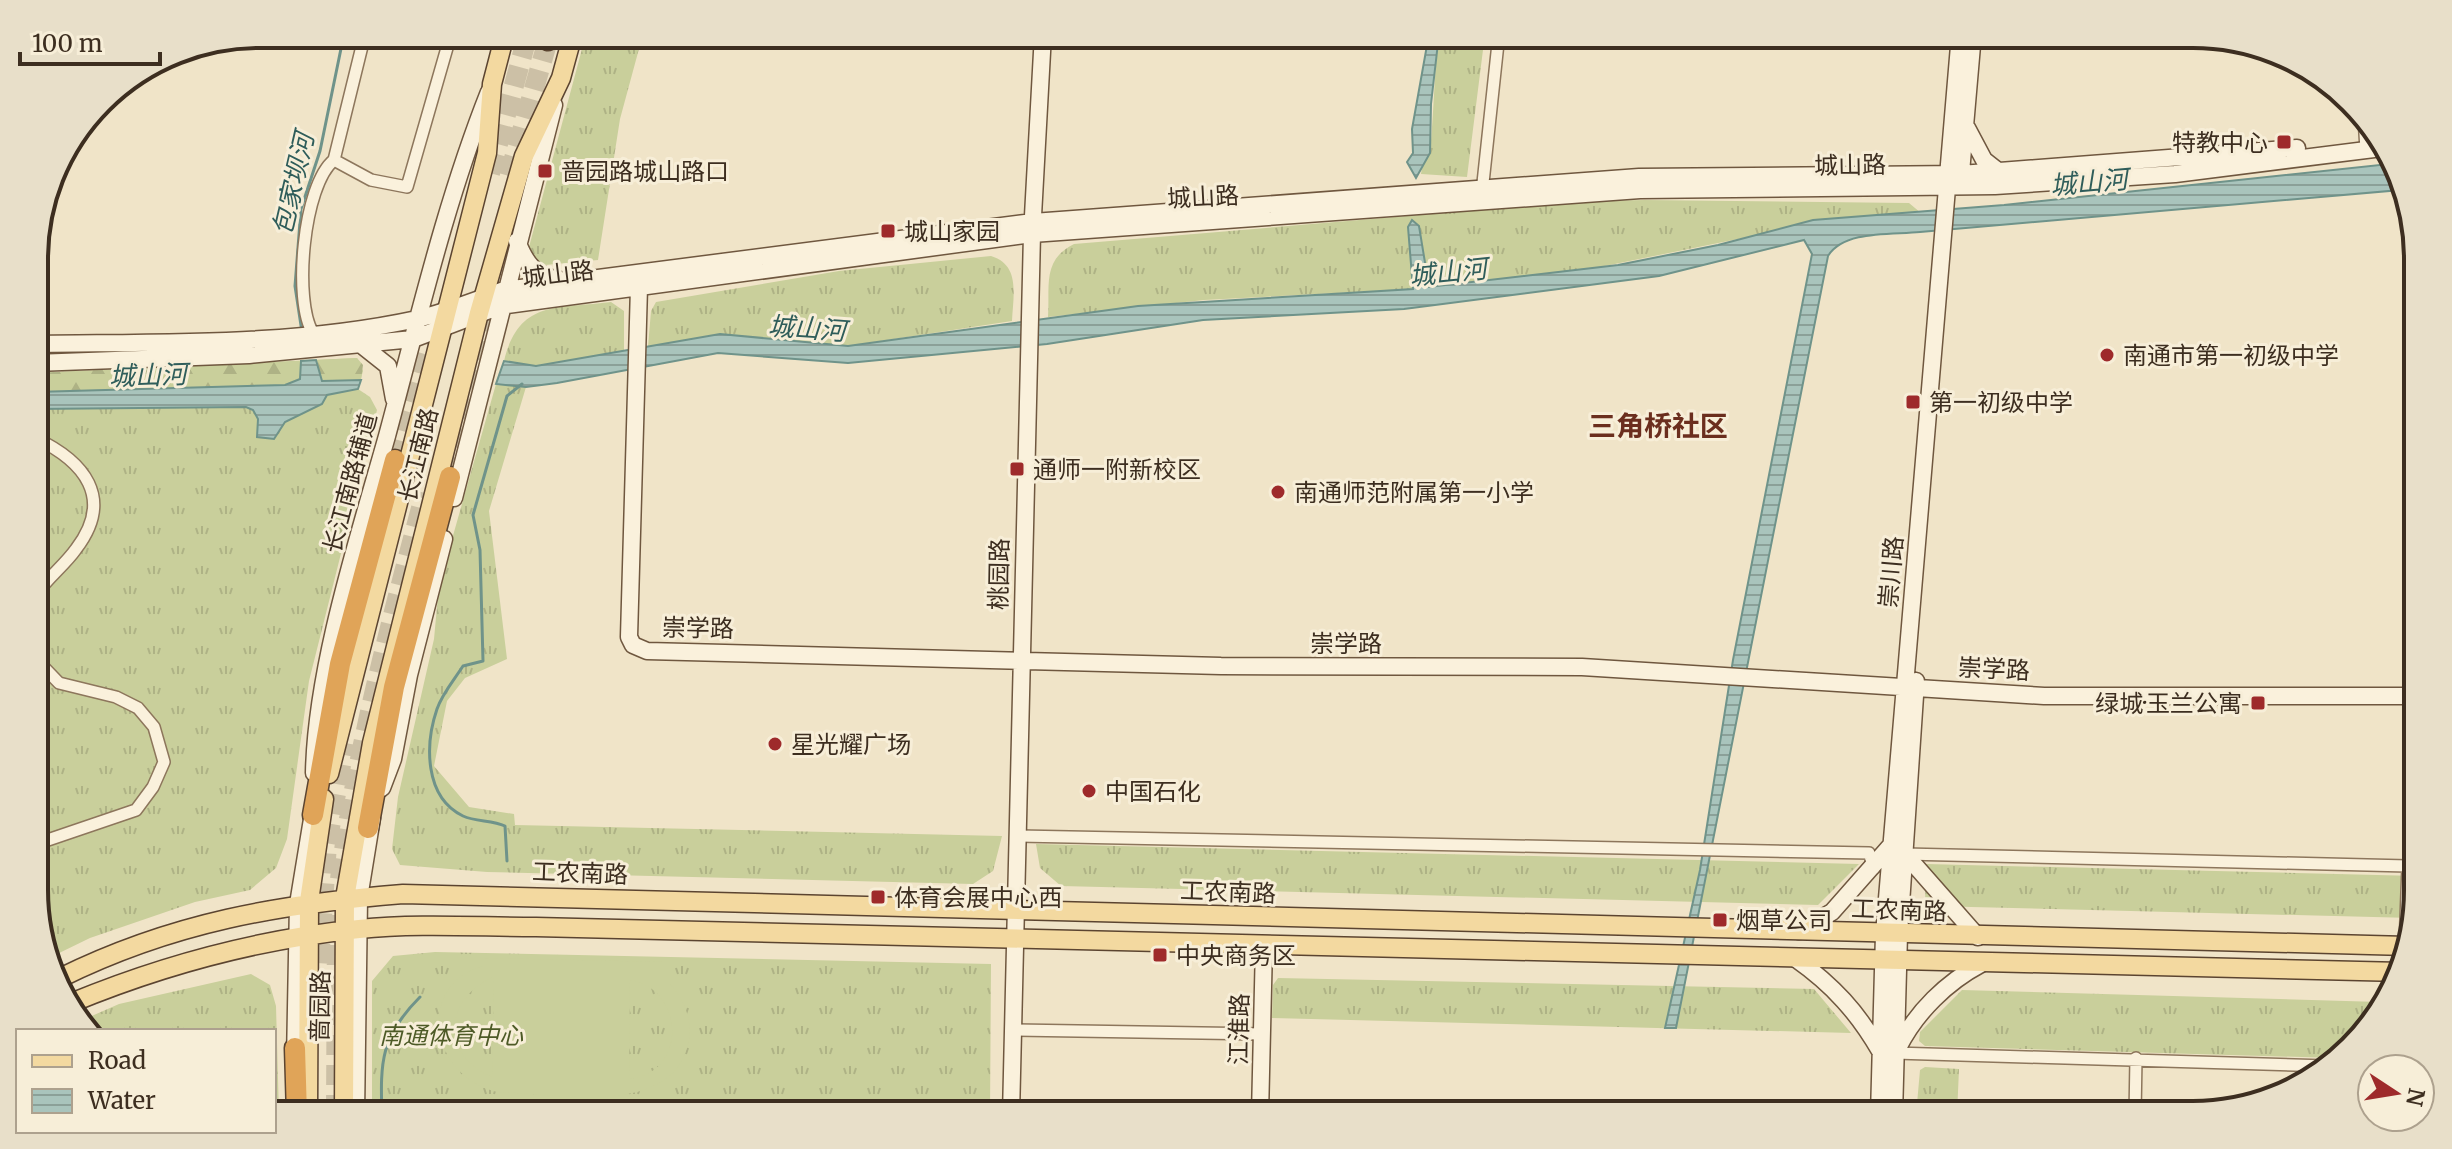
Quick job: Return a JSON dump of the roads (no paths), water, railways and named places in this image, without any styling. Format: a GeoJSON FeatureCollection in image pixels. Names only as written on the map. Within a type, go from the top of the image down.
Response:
{"type":"FeatureCollection","features":[{"type":"Feature","properties":{"kind":"highway"},"geometry":{"type":"LineString","coordinates":[[313,815],[340,664],[395,460]]}},
{"type":"Feature","properties":{"kind":"highway"},"geometry":{"type":"LineString","coordinates":[[368,828],[394,687],[450,477]]}},
{"type":"Feature","properties":{"kind":"highway"},"geometry":{"type":"LineString","coordinates":[[294,1101],[295,1048]]}},
{"type":"Feature","properties":{"kind":"main road","name":"长江南路"},"geometry":{"type":"LineString","coordinates":[[304,903],[347,696],[487,153],[492,84],[501,48]]}},
{"type":"Feature","properties":{"kind":"main road","name":"长江南路"},"geometry":{"type":"LineString","coordinates":[[352,898],[359,803],[386,675],[492,302],[505,224],[524,156],[561,78],[569,48]]}},
{"type":"Feature","properties":{"kind":"main road","name":"桃园路"},"geometry":{"type":"LineString","coordinates":[[1011,1101],[1032,228],[1042,48]]}},
{"type":"Feature","properties":{"kind":"main road","name":"崇川路"},"geometry":{"type":"LineString","coordinates":[[1954,187],[1959,48]]}},
{"type":"Feature","properties":{"kind":"main road","name":"崇川路"},"geometry":{"type":"LineString","coordinates":[[1881,1101],[1888,1052],[1891,934],[1948,239],[1966,123],[1972,48]]}},
{"type":"Feature","properties":{"kind":"main road"},"geometry":{"type":"LineString","coordinates":[[352,898],[368,828],[393,759],[492,302],[517,241],[561,78]]}},
{"type":"Feature","properties":{"kind":"main road","name":"长江南路辅道"},"geometry":{"type":"LineString","coordinates":[[304,903],[313,815],[314,749],[323,687],[461,162],[492,84]]}},
{"type":"Feature","properties":{"kind":"main road"},"geometry":{"type":"LineString","coordinates":[[1966,123],[1984,160],[1998,171]]}},
{"type":"Feature","properties":{"kind":"main road","name":"城山路"},"geometry":{"type":"LineString","coordinates":[[1954,187],[1998,171],[2370,144]]}},
{"type":"Feature","properties":{"kind":"main road","name":"城山路"},"geometry":{"type":"LineString","coordinates":[[48,344],[308,340],[359,343],[413,339],[446,317],[570,282],[1032,228],[1482,195],[1639,177],[1954,187],[2175,174],[2370,144]]}},
{"type":"Feature","properties":{"kind":"main road"},"geometry":{"type":"LineString","coordinates":[[468,227],[476,241],[485,243],[494,241],[505,224]]}},
{"type":"Feature","properties":{"kind":"main road","name":"城山路"},"geometry":{"type":"LineString","coordinates":[[492,302],[639,287],[1032,228]]}},
{"type":"Feature","properties":{"kind":"main road"},"geometry":{"type":"LineString","coordinates":[[517,241],[524,260],[534,271],[546,278],[570,282]]}},
{"type":"Feature","properties":{"kind":"main road","name":"崇学路"},"geometry":{"type":"LineString","coordinates":[[639,287],[629,637],[633,645],[647,651],[1022,658],[1221,666],[1582,667],[2044,696],[2404,696]]}},
{"type":"Feature","properties":{"kind":"main road","name":"城山路"},"geometry":{"type":"LineString","coordinates":[[48,363],[249,355],[420,318],[446,317]]}},
{"type":"Feature","properties":{"kind":"main road"},"geometry":{"type":"LineString","coordinates":[[359,343],[388,366],[394,409]]}},
{"type":"Feature","properties":{"kind":"main road"},"geometry":{"type":"LineString","coordinates":[[1799,931],[1832,912],[1874,868],[1899,848],[1978,937]]}},
{"type":"Feature","properties":{"kind":"main road","name":"工农南路"},"geometry":{"type":"LineString","coordinates":[[66,975],[135,946],[248,911],[352,898],[494,895],[2397,946]]}},
{"type":"Feature","properties":{"kind":"main road","name":"啬园路"},"geometry":{"type":"LineString","coordinates":[[352,898],[353,1101]]}},
{"type":"Feature","properties":{"kind":"main road","name":"啬园路"},"geometry":{"type":"LineString","coordinates":[[304,903],[302,936],[308,1101]]}},
{"type":"Feature","properties":{"kind":"main road"},"geometry":{"type":"LineString","coordinates":[[79,1000],[121,983],[242,947],[302,936],[352,930],[536,927],[2388,972]]}},
{"type":"Feature","properties":{"kind":"main road"},"geometry":{"type":"LineString","coordinates":[[295,1048],[302,936]]}},
{"type":"Feature","properties":{"kind":"main road","name":"江淮路"},"geometry":{"type":"LineString","coordinates":[[1261,1101],[1264,945]]}},
{"type":"Feature","properties":{"kind":"main road"},"geometry":{"type":"LineString","coordinates":[[1796,959],[1828,982],[1888,1052],[1955,978],[1981,964]]}},
{"type":"Feature","properties":{"kind":"main road","name":"崇川路"},"geometry":{"type":"LineString","coordinates":[[1888,1052],[1893,1101]]}},
{"type":"Feature","properties":{"kind":"street"},"geometry":{"type":"LineString","coordinates":[[308,340],[304,293],[310,210],[320,178],[334,160],[362,48]]}},
{"type":"Feature","properties":{"kind":"street"},"geometry":{"type":"LineString","coordinates":[[334,160],[371,180],[407,187],[447,48]]}},
{"type":"Feature","properties":{"kind":"street"},"geometry":{"type":"LineString","coordinates":[[1482,195],[1498,48]]}},
{"type":"Feature","properties":{"kind":"street"},"geometry":{"type":"LineString","coordinates":[[48,446],[75,462],[90,484],[93,496],[91,521],[81,543],[48,581]]}},
{"type":"Feature","properties":{"kind":"street"},"geometry":{"type":"LineString","coordinates":[[48,672],[59,683],[116,697],[138,708],[154,727],[164,762],[153,787],[136,810],[48,840]]}},
{"type":"Feature","properties":{"kind":"street"},"geometry":{"type":"LineString","coordinates":[[1019,836],[1869,853],[1874,868]]}},
{"type":"Feature","properties":{"kind":"street"},"geometry":{"type":"LineString","coordinates":[[1899,848],[2404,866]]}},
{"type":"Feature","properties":{"kind":"street"},"geometry":{"type":"LineString","coordinates":[[1013,1030],[1263,1034]]}},
{"type":"Feature","properties":{"kind":"street"},"geometry":{"type":"LineString","coordinates":[[1888,1052],[2311,1065]]}},
{"type":"Feature","properties":{"kind":"street"},"geometry":{"type":"LineString","coordinates":[[2135,1101],[2136,1058]]}},
{"type":"Feature","properties":{"kind":"water"},"geometry":{"type":"Polygon","coordinates":[[[1426,48],[1437,48],[1431,104],[1430,153],[1416,178],[1407,162],[1413,153],[1412,129],[1426,48]]]}},
{"type":"Feature","properties":{"kind":"water"},"geometry":{"type":"Polygon","coordinates":[[[2382,165],[2392,191],[1870,235],[1845,242],[1828,256],[1676,1028],[1665,1028],[1700,870],[1733,660],[1812,254],[1804,240],[1659,276],[1404,309],[1203,320],[1047,344],[848,363],[718,353],[557,383],[526,387],[496,384],[504,361],[536,366],[720,334],[848,346],[1138,306],[1413,289],[1408,227],[1412,220],[1419,226],[1429,287],[1618,265],[1718,245],[1813,220],[2004,205],[2382,165]]]}},
{"type":"Feature","properties":{"kind":"water"},"geometry":{"type":"Polygon","coordinates":[[[316,360],[322,381],[361,380],[358,389],[327,395],[322,404],[285,422],[274,439],[257,437],[258,419],[253,410],[246,407],[48,409],[48,392],[285,385],[300,379],[301,361],[316,360]]]}},
{"type":"Feature","properties":{"kind":"waterway","name":"包家坝河"},"geometry":{"type":"LineString","coordinates":[[302,332],[295,286],[301,209],[320,151],[341,48]]}},
{"type":"Feature","properties":{"kind":"waterway"},"geometry":{"type":"LineString","coordinates":[[507,861],[505,826],[468,818],[450,807],[434,783],[430,753],[433,723],[442,698],[463,666],[483,661],[480,550],[473,515],[507,396],[522,384]]}},
{"type":"Feature","properties":{"kind":"waterway"},"geometry":{"type":"LineString","coordinates":[[382,1101],[383,1064],[390,1037],[420,997]]}},
{"type":"Feature","properties":{"kind":"tunnel"},"geometry":{"type":"LineString","coordinates":[[490,173],[524,48]]}},
{"type":"Feature","properties":{"kind":"tunnel"},"geometry":{"type":"LineString","coordinates":[[509,176],[546,48]]}},
{"type":"Feature","properties":{"kind":"tunnel"},"geometry":{"type":"LineString","coordinates":[[450,477],[492,294]]}},
{"type":"Feature","properties":{"kind":"tunnel"},"geometry":{"type":"LineString","coordinates":[[395,460],[437,316]]}},
{"type":"Feature","properties":{"kind":"tunnel"},"geometry":{"type":"LineString","coordinates":[[340,879],[365,733],[425,493]]}},
{"type":"Feature","properties":{"kind":"tunnel"},"geometry":{"type":"LineString","coordinates":[[317,993],[327,844],[345,743]]}},
{"type":"Feature","properties":{"kind":"tunnel"},"geometry":{"type":"LineString","coordinates":[[336,1101],[337,915]]}},
{"type":"Feature","properties":{"kind":"place","name":"特教中心"},"geometry":{"type":"Point","coordinates":[2284,142]}},
{"type":"Feature","properties":{"kind":"place","name":"啬园路城山路口"},"geometry":{"type":"Point","coordinates":[545,171]}},
{"type":"Feature","properties":{"kind":"place","name":"城山家园"},"geometry":{"type":"Point","coordinates":[888,231]}},
{"type":"Feature","properties":{"kind":"place","name":"南通市第一初级中学"},"geometry":{"type":"Point","coordinates":[2107,355]}},
{"type":"Feature","properties":{"kind":"place","name":"第一初级中学"},"geometry":{"type":"Point","coordinates":[1913,402]}},
{"type":"Feature","properties":{"kind":"place","name":"通师一附新校区"},"geometry":{"type":"Point","coordinates":[1017,469]}},
{"type":"Feature","properties":{"kind":"place","name":"南通师范附属第一小学"},"geometry":{"type":"Point","coordinates":[1278,492]}},
{"type":"Feature","properties":{"kind":"place","name":"绿城·玉兰公寓"},"geometry":{"type":"Point","coordinates":[2258,703]}},
{"type":"Feature","properties":{"kind":"place","name":"星光耀广场"},"geometry":{"type":"Point","coordinates":[775,744]}},
{"type":"Feature","properties":{"kind":"place","name":"中国石化"},"geometry":{"type":"Point","coordinates":[1089,791]}},
{"type":"Feature","properties":{"kind":"place","name":"体育会展中心西"},"geometry":{"type":"Point","coordinates":[878,897]}},
{"type":"Feature","properties":{"kind":"place","name":"烟草公司"},"geometry":{"type":"Point","coordinates":[1720,920]}},
{"type":"Feature","properties":{"kind":"place","name":"中央商务区"},"geometry":{"type":"Point","coordinates":[1160,955]}},
{"type":"Feature","properties":{"kind":"district","name":"三角桥社区"},"geometry":{"type":"Point","coordinates":[1658,426]}},
{"type":"Feature","properties":{"kind":"water label","name":"城山河"},"geometry":{"type":"Point","coordinates":[2089,182]}},
{"type":"Feature","properties":{"kind":"water label","name":"城山河"},"geometry":{"type":"Point","coordinates":[1448,272]}},
{"type":"Feature","properties":{"kind":"water label","name":"城山河"},"geometry":{"type":"Point","coordinates":[807,328]}},
{"type":"Feature","properties":{"kind":"water label","name":"城山河"},"geometry":{"type":"Point","coordinates":[148,375]}},
{"type":"Feature","properties":{"kind":"park label","name":"南通体育中心"},"geometry":{"type":"Point","coordinates":[451,1035]}}]}
